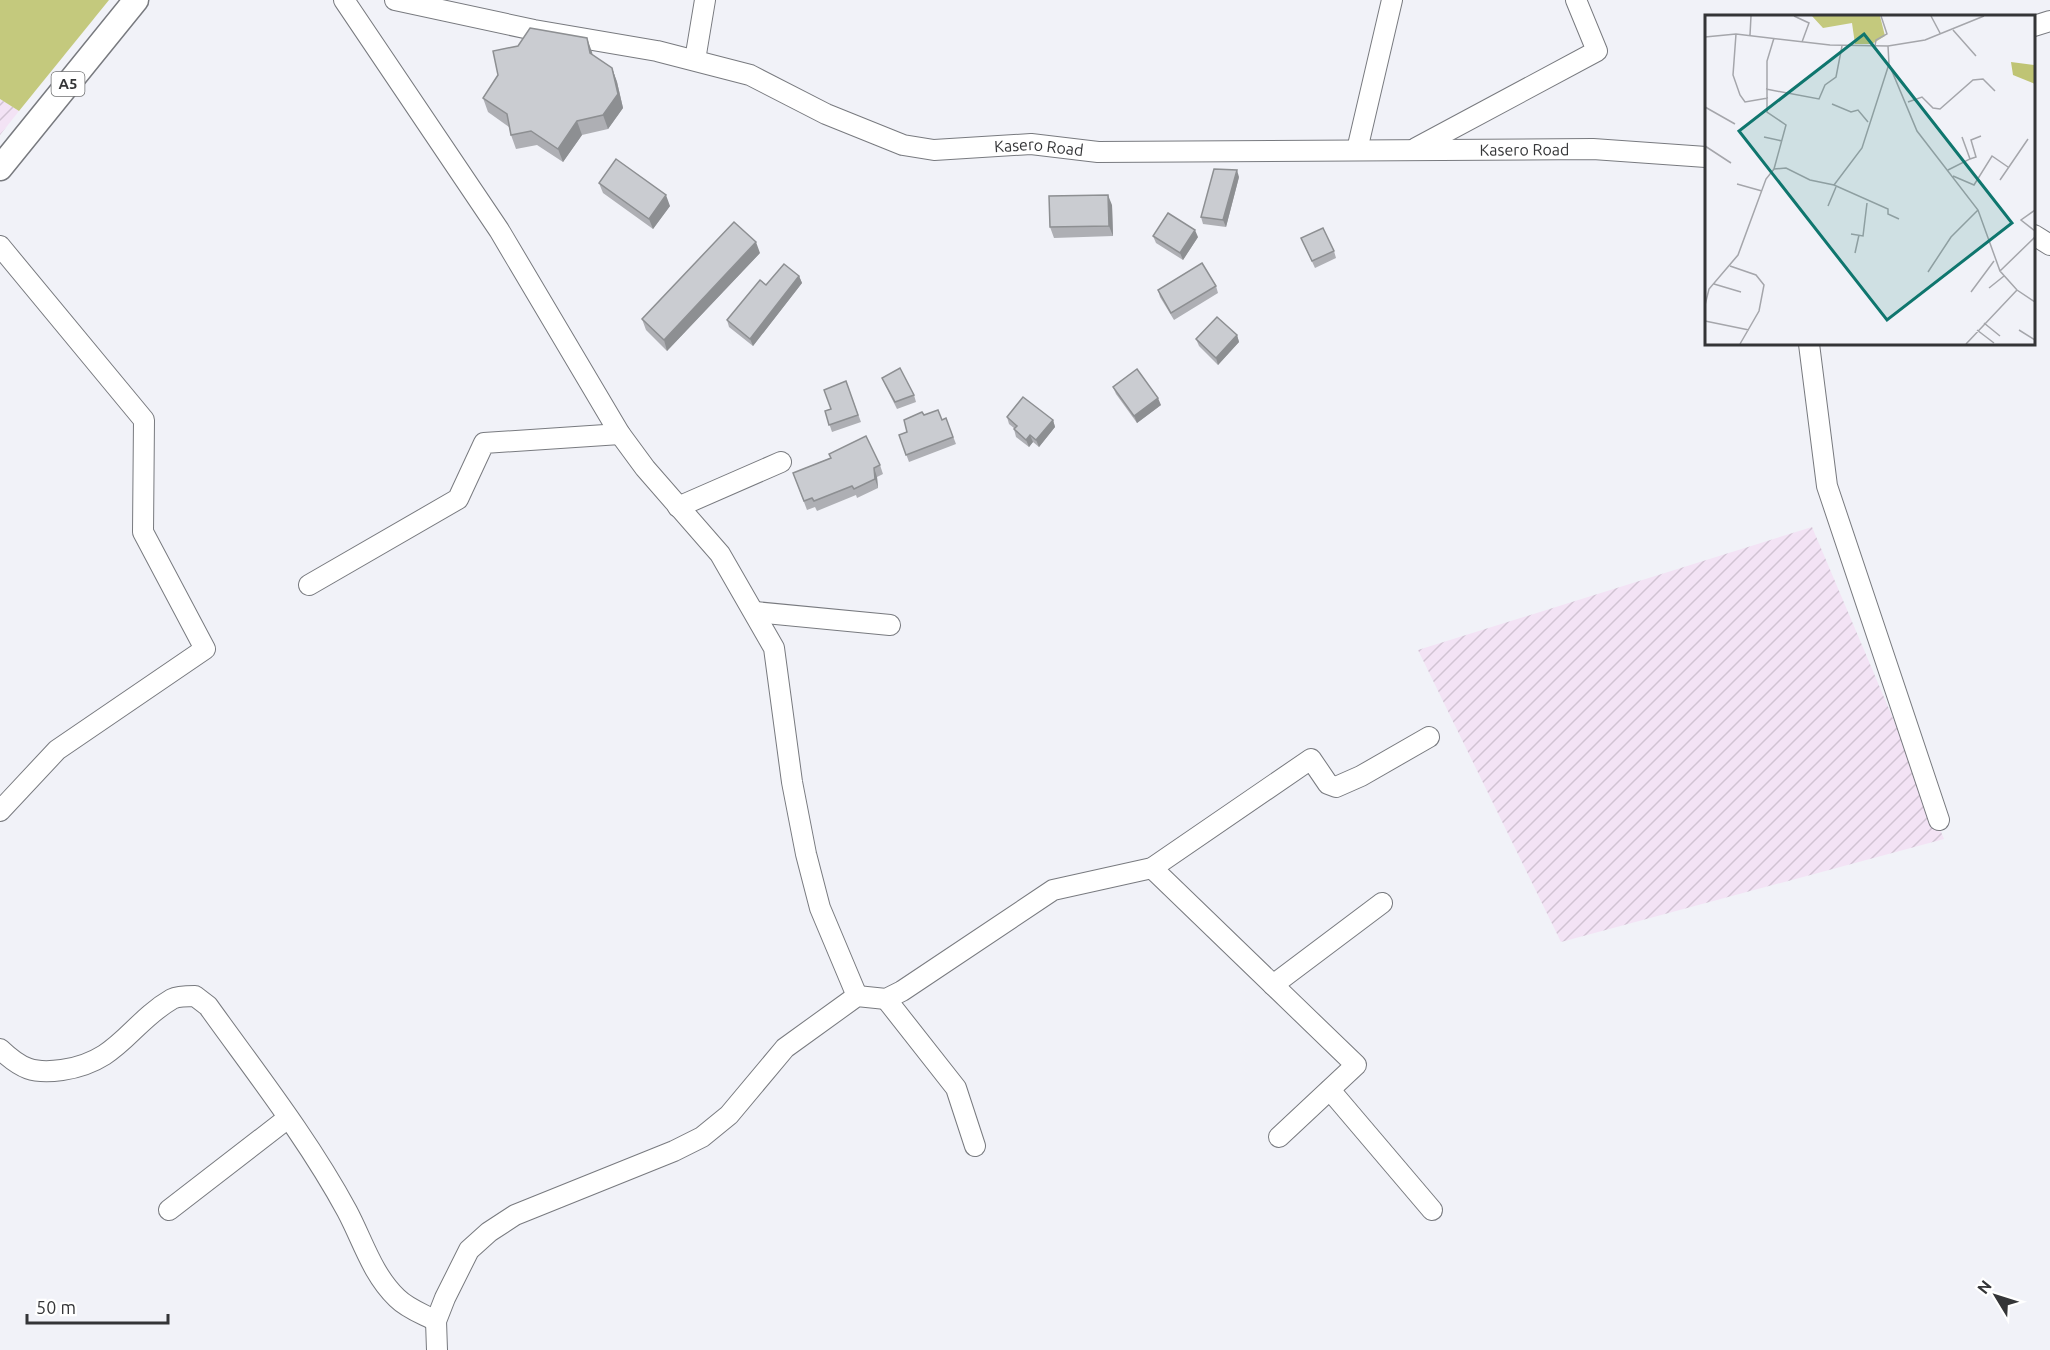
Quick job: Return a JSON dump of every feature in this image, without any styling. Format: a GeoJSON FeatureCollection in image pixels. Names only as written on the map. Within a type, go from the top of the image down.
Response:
{"type":"FeatureCollection","features":[{"type":"Feature","properties":{"kind":"main road","name":"A5"},"geometry":{"type":"LineString","coordinates":[[0,168],[136,0]]}},
{"type":"Feature","properties":{"kind":"street"},"geometry":{"type":"LineString","coordinates":[[344,0],[499,230],[620,434],[678,507],[720,554],[774,648],[792,783],[806,854],[820,908],[856,996]]}},
{"type":"Feature","properties":{"kind":"street","name":"Kasero Road"},"geometry":{"type":"LineString","coordinates":[[395,0],[695,60],[750,75],[826,114],[903,146],[934,150],[1031,144],[1098,152],[1593,149],[1705,157]]}},
{"type":"Feature","properties":{"kind":"street"},"geometry":{"type":"LineString","coordinates":[[695,60],[705,0]]}},
{"type":"Feature","properties":{"kind":"street"},"geometry":{"type":"LineString","coordinates":[[1357,150],[1392,0]]}},
{"type":"Feature","properties":{"kind":"street"},"geometry":{"type":"LineString","coordinates":[[1414,150],[1597,51],[1576,0]]}},
{"type":"Feature","properties":{"kind":"street"},"geometry":{"type":"LineString","coordinates":[[2035,26],[2050,21]]}},
{"type":"Feature","properties":{"kind":"street"},"geometry":{"type":"LineString","coordinates":[[2035,236],[2050,245]]}},
{"type":"Feature","properties":{"kind":"street"},"geometry":{"type":"LineString","coordinates":[[0,246],[144,420],[143,532],[205,649],[57,750],[0,812]]}},
{"type":"Feature","properties":{"kind":"street"},"geometry":{"type":"LineString","coordinates":[[1809,345],[1827,486],[1939,820]]}},
{"type":"Feature","properties":{"kind":"street"},"geometry":{"type":"LineString","coordinates":[[309,585],[458,499],[484,443],[620,434]]}},
{"type":"Feature","properties":{"kind":"street"},"geometry":{"type":"LineString","coordinates":[[678,507],[781,462]]}},
{"type":"Feature","properties":{"kind":"street"},"geometry":{"type":"LineString","coordinates":[[755,612],[890,625]]}},
{"type":"Feature","properties":{"kind":"street"},"geometry":{"type":"LineString","coordinates":[[437,1350],[436,1321],[445,1298],[470,1250],[489,1232],[515,1215],[674,1151],[702,1137],[729,1115],[785,1048],[856,996],[886,999],[1053,890],[1152,868],[1311,759],[1328,784],[1336,787],[1361,776],[1429,737]]}},
{"type":"Feature","properties":{"kind":"street"},"geometry":{"type":"LineString","coordinates":[[1152,868],[1356,1065],[1280,1137]]}},
{"type":"Feature","properties":{"kind":"street"},"geometry":{"type":"LineString","coordinates":[[1273,985],[1382,903]]}},
{"type":"Feature","properties":{"kind":"street"},"geometry":{"type":"LineString","coordinates":[[0,1049],[19,1067],[45,1072],[79,1068],[108,1054],[174,998],[195,996],[208,1006],[288,1118],[347,1212],[366,1255],[381,1278],[407,1307],[436,1321]]}},
{"type":"Feature","properties":{"kind":"street"},"geometry":{"type":"LineString","coordinates":[[886,999],[956,1088],[975,1146]]}},
{"type":"Feature","properties":{"kind":"street"},"geometry":{"type":"LineString","coordinates":[[1330,1090],[1432,1210]]}},
{"type":"Feature","properties":{"kind":"street"},"geometry":{"type":"LineString","coordinates":[[169,1210],[288,1118]]}},
{"type":"Feature","properties":{"kind":"shaded area"},"geometry":{"type":"Polygon","coordinates":[[[0,99],[19,111],[0,135],[0,99]]]}},
{"type":"Feature","properties":{"kind":"shaded area"},"geometry":{"type":"Polygon","coordinates":[[[1812,527],[1944,839],[1561,942],[1418,650],[1812,527]]]}},
{"type":"Feature","properties":{"kind":"green space"},"geometry":{"type":"Polygon","coordinates":[[[0,0],[109,0],[19,111],[0,99],[0,0]]]}},
{"type":"Feature","properties":{"kind":"building"},"geometry":{"type":"Polygon","coordinates":[[[530,28],[587,38],[590,53],[612,68],[618,94],[603,115],[577,121],[558,149],[531,131],[511,135],[507,114],[483,98],[498,75],[493,51],[518,46],[530,28]]]}},
{"type":"Feature","properties":{"kind":"building"},"geometry":{"type":"Polygon","coordinates":[[[616,159],[666,195],[649,219],[599,183],[616,159]]]}},
{"type":"Feature","properties":{"kind":"building"},"geometry":{"type":"Polygon","coordinates":[[[1214,169],[1237,170],[1223,220],[1201,217],[1214,169]]]}},
{"type":"Feature","properties":{"kind":"building"},"geometry":{"type":"Polygon","coordinates":[[[1108,195],[1109,226],[1050,227],[1049,196],[1108,195]]]}},
{"type":"Feature","properties":{"kind":"building"},"geometry":{"type":"Polygon","coordinates":[[[1168,213],[1195,230],[1180,253],[1153,236],[1168,213]]]}},
{"type":"Feature","properties":{"kind":"building"},"geometry":{"type":"Polygon","coordinates":[[[734,222],[756,242],[664,340],[642,319],[734,222]]]}},
{"type":"Feature","properties":{"kind":"building"},"geometry":{"type":"Polygon","coordinates":[[[1323,228],[1334,251],[1312,261],[1301,238],[1323,228]]]}},
{"type":"Feature","properties":{"kind":"building"},"geometry":{"type":"Polygon","coordinates":[[[1202,263],[1216,286],[1171,313],[1158,290],[1202,263]]]}},
{"type":"Feature","properties":{"kind":"building"},"geometry":{"type":"Polygon","coordinates":[[[784,264],[799,276],[750,339],[727,320],[760,280],[766,285],[784,264]]]}},
{"type":"Feature","properties":{"kind":"building"},"geometry":{"type":"Polygon","coordinates":[[[1217,317],[1237,335],[1216,358],[1196,339],[1217,317]]]}},
{"type":"Feature","properties":{"kind":"building"},"geometry":{"type":"Polygon","coordinates":[[[900,368],[914,395],[895,402],[882,378],[900,368]]]}},
{"type":"Feature","properties":{"kind":"building"},"geometry":{"type":"Polygon","coordinates":[[[1137,369],[1158,398],[1134,416],[1113,387],[1137,369]]]}},
{"type":"Feature","properties":{"kind":"building"},"geometry":{"type":"Polygon","coordinates":[[[846,381],[858,415],[829,425],[825,411],[831,409],[824,390],[846,381]]]}},
{"type":"Feature","properties":{"kind":"building"},"geometry":{"type":"Polygon","coordinates":[[[1023,397],[1053,420],[1036,440],[1030,435],[1026,440],[1014,429],[1017,426],[1007,417],[1023,397]]]}},
{"type":"Feature","properties":{"kind":"building"},"geometry":{"type":"Polygon","coordinates":[[[938,410],[942,420],[946,418],[953,437],[906,455],[899,435],[907,432],[904,420],[922,412],[924,415],[938,410]]]}},
{"type":"Feature","properties":{"kind":"building"},"geometry":{"type":"Polygon","coordinates":[[[866,436],[880,465],[874,468],[875,479],[854,489],[852,486],[814,501],[812,498],[804,501],[793,473],[831,458],[829,454],[866,436]]]}}]}
